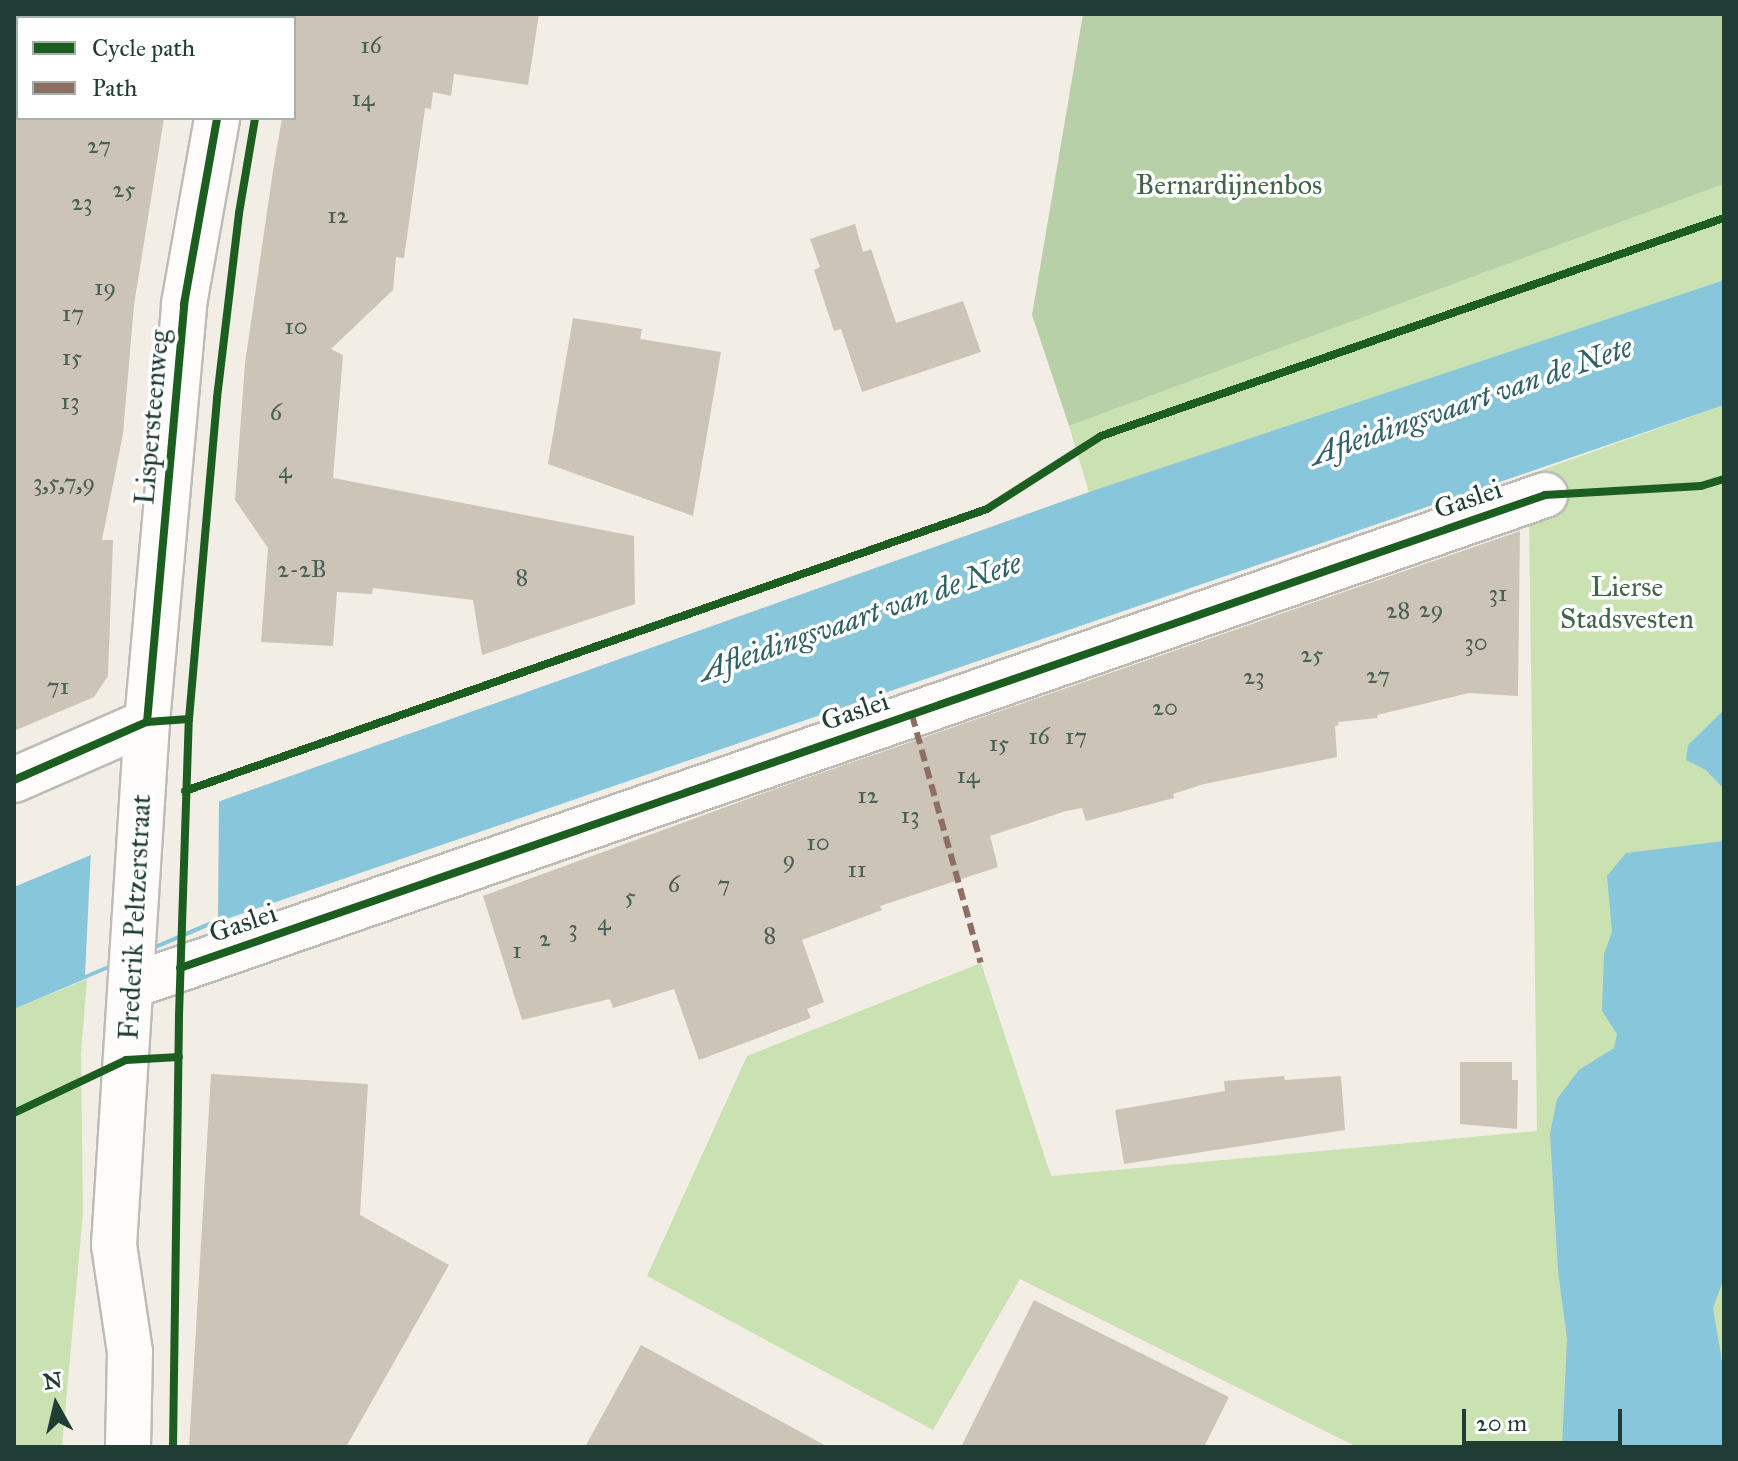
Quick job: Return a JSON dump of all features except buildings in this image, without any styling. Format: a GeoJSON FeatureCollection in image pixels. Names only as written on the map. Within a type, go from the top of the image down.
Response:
{"type":"FeatureCollection","features":[{"type":"Feature","properties":{"kind":"street","name":"Lispersteenweg"},"geometry":{"type":"LineString","coordinates":[[147,722],[184,304],[217,120]]}},
{"type":"Feature","properties":{"kind":"street","name":"Gaslei"},"geometry":{"type":"LineString","coordinates":[[132,974],[1545,495]]}},
{"type":"Feature","properties":{"kind":"street"},"geometry":{"type":"LineString","coordinates":[[14,780],[147,722]]}},
{"type":"Feature","properties":{"kind":"street","name":"Frederik Peltzerstraat"},"geometry":{"type":"LineString","coordinates":[[128,1447],[130,1352],[114,1245],[147,722]]}},
{"type":"Feature","properties":{"kind":"green space","name":"Bernardijnenbos"},"geometry":{"type":"Polygon","coordinates":[[[1083,14],[1724,14],[1724,184],[1069,426],[1032,315],[1083,14]]]}},
{"type":"Feature","properties":{"kind":"green space"},"geometry":{"type":"Polygon","coordinates":[[[1724,184],[1724,280],[1089,492],[1069,426],[1724,184]]]}},
{"type":"Feature","properties":{"kind":"green space","name":"Lierse Stadsvesten"},"geometry":{"type":"Polygon","coordinates":[[[1724,405],[1724,1447],[1357,1447],[1020,1279],[933,1430],[647,1276],[747,1056],[981,963],[1051,1176],[1537,1131],[1529,514],[1516,479],[1724,405]]]}},
{"type":"Feature","properties":{"kind":"green space"},"geometry":{"type":"Polygon","coordinates":[[[87,979],[81,1053],[83,1212],[62,1447],[14,1447],[14,1009],[87,979]]]}},
{"type":"Feature","properties":{"kind":"water","name":"Afleidingsvaart van de Nete"},"geometry":{"type":"Polygon","coordinates":[[[1724,280],[1724,405],[229,918],[14,1009],[14,887],[223,800],[1089,492],[1724,280]]]}},
{"type":"Feature","properties":{"kind":"water"},"geometry":{"type":"Polygon","coordinates":[[[1724,710],[1724,789],[1706,770],[1686,760],[1688,745],[1724,710]]]}},
{"type":"Feature","properties":{"kind":"water"},"geometry":{"type":"Polygon","coordinates":[[[1724,841],[1724,1278],[1713,1308],[1724,1373],[1724,1447],[1562,1447],[1567,1339],[1558,1271],[1550,1134],[1557,1099],[1579,1070],[1614,1048],[1617,1034],[1602,1011],[1604,954],[1612,932],[1607,876],[1626,853],[1724,841]]]}},
{"type":"Feature","properties":{"kind":"pier"},"geometry":{"type":"Polygon","coordinates":[[[219,797],[218,918],[85,975],[91,851],[219,797]]]}},
{"type":"Feature","properties":{"kind":"marked path"},"geometry":{"type":"LineString","coordinates":[[912,715],[981,963]]}},
{"type":"Feature","properties":{"kind":"cycle path"},"geometry":{"type":"LineString","coordinates":[[147,722],[184,304],[217,120]]}},
{"type":"Feature","properties":{"kind":"cycle path"},"geometry":{"type":"LineString","coordinates":[[173,1447],[179,1015],[189,719],[217,398],[239,213],[255,120]]}},
{"type":"Feature","properties":{"kind":"cycle path"},"geometry":{"type":"LineString","coordinates":[[185,791],[987,509],[1101,436],[1724,218]]}},
{"type":"Feature","properties":{"kind":"cycle path"},"geometry":{"type":"LineString","coordinates":[[180,968],[1545,495],[1701,486],[1724,479]]}},
{"type":"Feature","properties":{"kind":"cycle path"},"geometry":{"type":"LineString","coordinates":[[14,780],[147,722],[189,719]]}},
{"type":"Feature","properties":{"kind":"cycle path"},"geometry":{"type":"LineString","coordinates":[[14,1113],[126,1060],[179,1057]]}}]}
